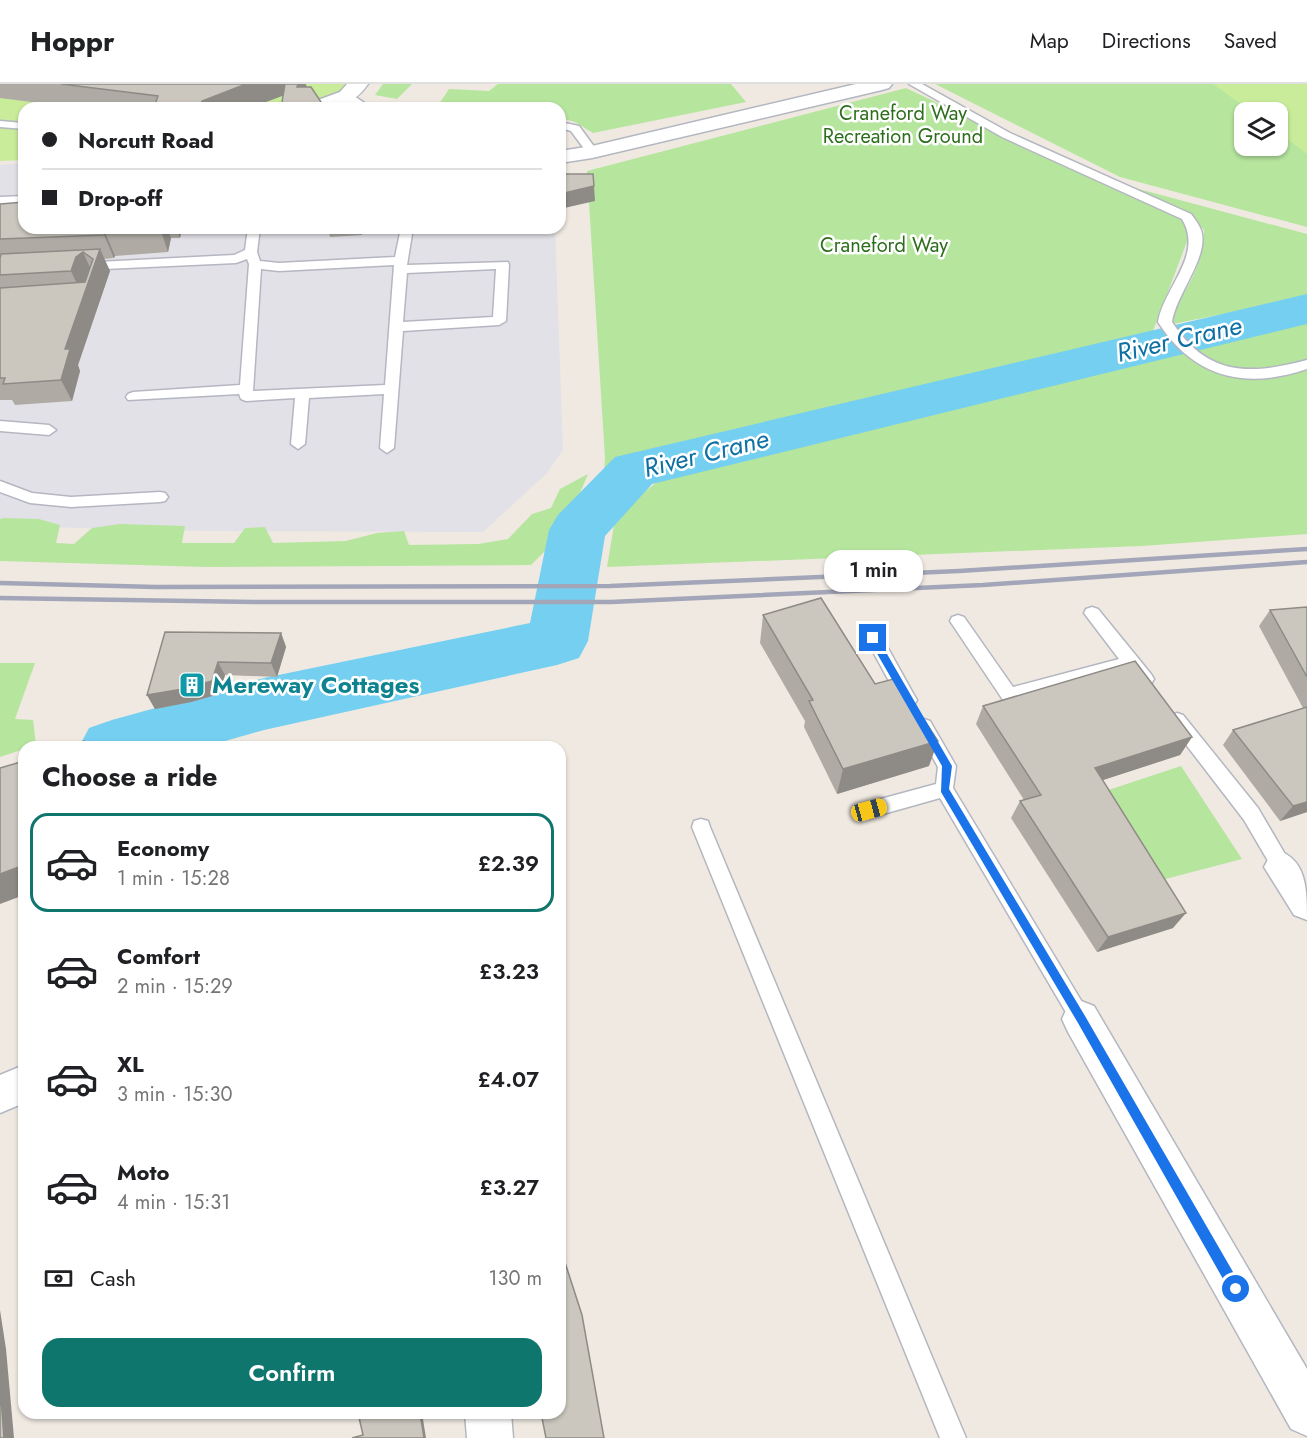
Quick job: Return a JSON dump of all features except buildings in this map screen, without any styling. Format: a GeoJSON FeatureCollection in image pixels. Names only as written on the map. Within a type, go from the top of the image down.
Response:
{"type":"FeatureCollection","features":[{"type":"Feature","properties":{"kind":"street"},"geometry":{"type":"LineString","coordinates":[[566,156],[592,152],[882,84]]}},
{"type":"Feature","properties":{"kind":"street"},"geometry":{"type":"LineString","coordinates":[[327,102],[353,90]]}},
{"type":"Feature","properties":{"kind":"street"},"geometry":{"type":"LineString","coordinates":[[1282,867],[1307,904]]}},
{"type":"Feature","properties":{"kind":"street"},"geometry":{"type":"LineString","coordinates":[[1082,1019],[1307,1413]]}},
{"type":"Feature","properties":{"kind":"street"},"geometry":{"type":"LineString","coordinates":[[0,1094],[18,1086]]}},
{"type":"Feature","properties":{"kind":"street"},"geometry":{"type":"LineString","coordinates":[[488,1419],[490,1438]]}},
{"type":"Feature","properties":{"kind":"lane"},"geometry":{"type":"LineString","coordinates":[[914,84],[1006,135],[1187,217],[1196,226],[1198,238],[1189,269],[1165,311],[1165,322],[1191,353],[1207,366],[1236,373],[1265,375],[1307,364]]}},
{"type":"Feature","properties":{"kind":"lane"},"geometry":{"type":"LineString","coordinates":[[0,123],[18,125]]}},
{"type":"Feature","properties":{"kind":"lane"},"geometry":{"type":"LineString","coordinates":[[566,126],[575,128],[592,152]]}},
{"type":"Feature","properties":{"kind":"lane"},"geometry":{"type":"LineString","coordinates":[[0,201],[18,200]]}},
{"type":"Feature","properties":{"kind":"lane"},"geometry":{"type":"LineString","coordinates":[[254,234],[246,396],[390,389]]}},
{"type":"Feature","properties":{"kind":"lane"},"geometry":{"type":"LineString","coordinates":[[387,448],[400,265],[406,234]]}},
{"type":"Feature","properties":{"kind":"lane"},"geometry":{"type":"LineString","coordinates":[[71,267],[253,258],[279,267],[503,265],[499,321],[397,327]]}},
{"type":"Feature","properties":{"kind":"lane"},"geometry":{"type":"LineString","coordinates":[[133,397],[247,389]]}},
{"type":"Feature","properties":{"kind":"lane"},"geometry":{"type":"LineString","coordinates":[[298,444],[302,393]]}},
{"type":"Feature","properties":{"kind":"lane"},"geometry":{"type":"LineString","coordinates":[[0,426],[49,430]]}},
{"type":"Feature","properties":{"kind":"lane"},"geometry":{"type":"LineString","coordinates":[[0,486],[30,498],[71,502],[160,497]]}},
{"type":"Feature","properties":{"kind":"lane"},"geometry":{"type":"LineString","coordinates":[[1092,613],[1153,689]]}},
{"type":"Feature","properties":{"kind":"lane"},"geometry":{"type":"LineString","coordinates":[[958,621],[1009,695],[1132,662]]}},
{"type":"Feature","properties":{"kind":"lane"},"geometry":{"type":"LineString","coordinates":[[873,638],[947,766],[944,789],[1082,1019]]}},
{"type":"Feature","properties":{"kind":"lane"},"geometry":{"type":"LineString","coordinates":[[1167,707],[1251,814],[1282,867]]}},
{"type":"Feature","properties":{"kind":"lane"},"geometry":{"type":"LineString","coordinates":[[869,810],[944,789]]}},
{"type":"Feature","properties":{"kind":"lane"},"geometry":{"type":"LineString","coordinates":[[701,827],[952,1438]]}},
{"type":"Feature","properties":{"kind":"shaded area"},"geometry":{"type":"Polygon","coordinates":[[[18,164],[18,234],[555,234],[563,450],[546,474],[483,532],[201,531],[0,526],[0,165],[18,164]]]}},
{"type":"Feature","properties":{"kind":"green space"},"geometry":{"type":"Polygon","coordinates":[[[0,84],[349,84],[328,102],[18,102],[18,160],[0,161],[0,84]]]}},
{"type":"Feature","properties":{"kind":"green space"},"geometry":{"type":"Polygon","coordinates":[[[383,84],[412,84],[397,99],[375,95],[383,84]]]}},
{"type":"Feature","properties":{"kind":"green space"},"geometry":{"type":"Polygon","coordinates":[[[498,84],[731,84],[746,102],[593,133],[575,122],[566,120],[566,102],[440,102],[449,89],[489,91],[498,84]]]}},
{"type":"Feature","properties":{"kind":"green space"},"geometry":{"type":"Polygon","coordinates":[[[935,84],[1307,84],[1307,227],[1120,177],[935,84]]]}},
{"type":"Feature","properties":{"kind":"green space"},"geometry":{"type":"Polygon","coordinates":[[[1213,84],[1307,84],[1307,154],[1288,140],[1288,102],[1238,102],[1213,84]]]}},
{"type":"Feature","properties":{"kind":"green space","name":"Craneford Way"},"geometry":{"type":"Polygon","coordinates":[[[906,88],[1180,218],[1191,231],[1153,331],[644,455],[604,476],[605,458],[587,171],[906,88]]]}},
{"type":"Feature","properties":{"kind":"green space"},"geometry":{"type":"Polygon","coordinates":[[[1135,188],[1307,234],[1307,297],[1173,324],[1169,312],[1183,294],[1194,274],[1201,253],[1204,230],[1190,214],[1135,188]]]}},
{"type":"Feature","properties":{"kind":"green space"},"geometry":{"type":"Polygon","coordinates":[[[1307,320],[1307,534],[1142,546],[607,567],[616,513],[660,480],[1307,320]]]}},
{"type":"Feature","properties":{"kind":"green space"},"geometry":{"type":"Polygon","coordinates":[[[588,474],[563,533],[531,565],[206,567],[0,561],[0,519],[4,518],[39,519],[60,525],[56,543],[74,544],[92,528],[120,524],[185,526],[182,543],[234,543],[245,528],[265,527],[273,543],[346,541],[377,533],[404,531],[409,545],[478,544],[508,539],[532,514],[551,508],[560,489],[588,474]]]}},
{"type":"Feature","properties":{"kind":"green space"},"geometry":{"type":"Polygon","coordinates":[[[0,663],[35,663],[15,719],[33,720],[36,741],[18,741],[18,751],[0,757],[0,663]]]}},
{"type":"Feature","properties":{"kind":"green space"},"geometry":{"type":"Polygon","coordinates":[[[1181,766],[1242,859],[1154,882],[1057,807],[1181,766]]]}},
{"type":"Feature","properties":{"kind":"waterway","name":"River Crane"},"geometry":{"type":"LineString","coordinates":[[133,741],[264,704],[557,641],[578,530],[634,470],[1307,309]]}},
{"type":"Feature","properties":{"kind":"railway"},"geometry":{"type":"LineString","coordinates":[[0,583],[156,587],[610,586],[959,571],[1307,549]]}},
{"type":"Feature","properties":{"kind":"railway"},"geometry":{"type":"LineString","coordinates":[[0,598],[254,602],[611,602],[983,585],[1307,562]]}},
{"type":"Feature","properties":{"kind":"place","name":"Mereway Cottages"},"geometry":{"type":"Point","coordinates":[192,685]}},
{"type":"Feature","properties":{"kind":"route"},"geometry":{"type":"LineString","coordinates":[[873,638],[947,766],[944,789],[1082,1019],[1236,1289]]}},
{"type":"Feature","properties":{"kind":"park label","name":"Craneford Way Recreation Ground"},"geometry":{"type":"Point","coordinates":[903,124]}}]}
